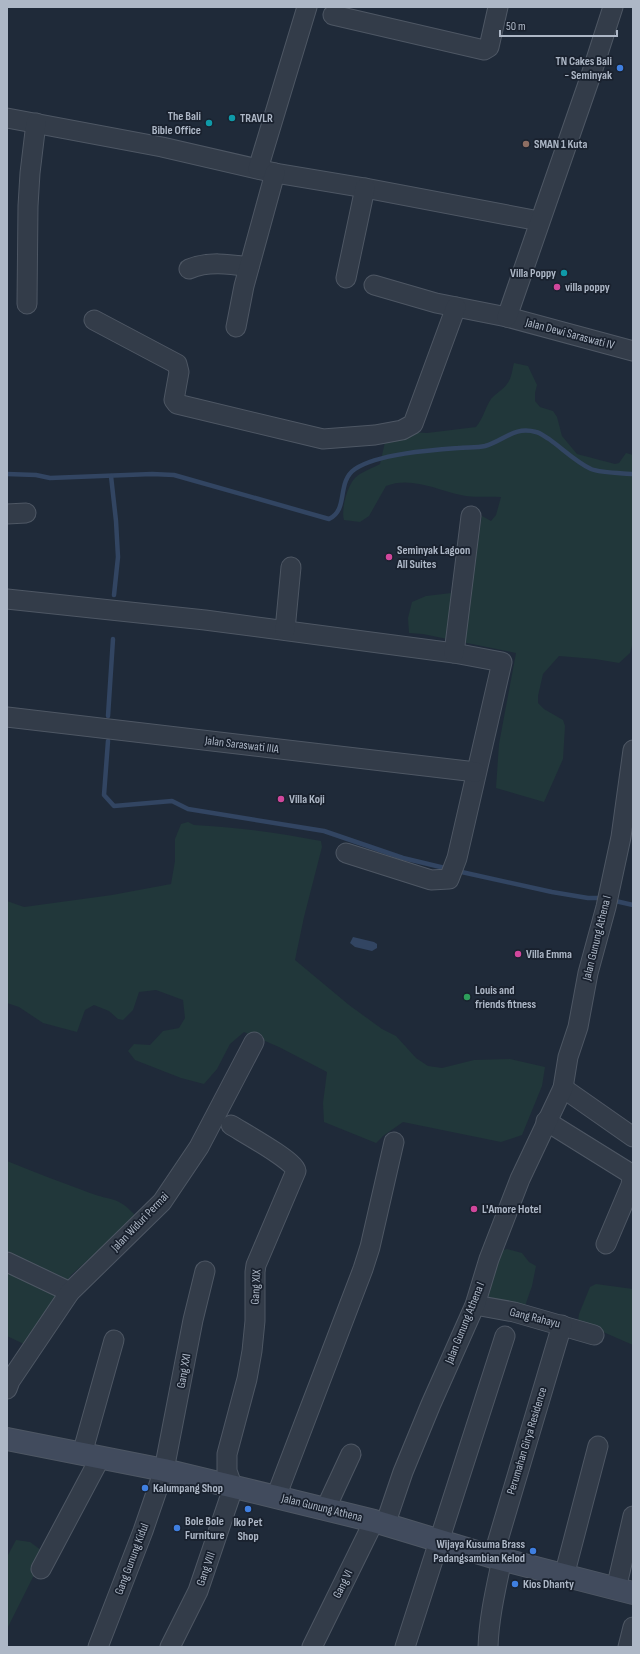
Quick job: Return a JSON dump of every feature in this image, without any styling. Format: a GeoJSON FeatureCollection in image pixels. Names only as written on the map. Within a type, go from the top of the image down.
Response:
{"type":"FeatureCollection","features":[{"type":"Feature","properties":{"kind":"street"},"geometry":{"type":"LineString","coordinates":[[236,327],[241,298],[249,267],[266,171],[307,7]]}},
{"type":"Feature","properties":{"kind":"street"},"geometry":{"type":"LineString","coordinates":[[333,15],[484,50],[489,47],[498,7]]}},
{"type":"Feature","properties":{"kind":"street"},"geometry":{"type":"LineString","coordinates":[[507,317],[613,7]]}},
{"type":"Feature","properties":{"kind":"street"},"geometry":{"type":"LineString","coordinates":[[7,118],[162,147],[266,171],[539,221]]}},
{"type":"Feature","properties":{"kind":"street"},"geometry":{"type":"LineString","coordinates":[[26,304],[28,206],[36,123]]}},
{"type":"Feature","properties":{"kind":"street"},"geometry":{"type":"LineString","coordinates":[[346,278],[365,188]]}},
{"type":"Feature","properties":{"kind":"street"},"geometry":{"type":"LineString","coordinates":[[189,269],[197,266],[216,264],[249,267]]}},
{"type":"Feature","properties":{"kind":"street","name":"Jalan Dewi Saraswati IV"},"geometry":{"type":"LineString","coordinates":[[374,286],[436,303],[507,317],[633,351]]}},
{"type":"Feature","properties":{"kind":"street"},"geometry":{"type":"LineString","coordinates":[[94,320],[177,364],[179,372],[174,400],[178,404],[323,439],[375,435],[402,430],[413,424],[456,307]]}},
{"type":"Feature","properties":{"kind":"street"},"geometry":{"type":"LineString","coordinates":[[7,514],[26,513]]}},
{"type":"Feature","properties":{"kind":"street"},"geometry":{"type":"LineString","coordinates":[[454,653],[471,516]]}},
{"type":"Feature","properties":{"kind":"street"},"geometry":{"type":"LineString","coordinates":[[285,630],[291,567]]}},
{"type":"Feature","properties":{"kind":"street"},"geometry":{"type":"LineString","coordinates":[[7,599],[285,630],[454,653],[502,662],[457,858],[449,879],[431,880],[346,853]]}},
{"type":"Feature","properties":{"kind":"street","name":"Jalan Saraswati IIIA"},"geometry":{"type":"LineString","coordinates":[[7,717],[476,772]]}},
{"type":"Feature","properties":{"kind":"street","name":"Jalan Gunung Athena I"},"geometry":{"type":"LineString","coordinates":[[380,1523],[404,1472],[431,1404],[475,1305],[489,1259],[517,1186],[546,1121],[563,1088],[568,1057],[578,1026],[588,973],[621,836],[633,750]]}},
{"type":"Feature","properties":{"kind":"street","name":"Jalan Widuri Permai"},"geometry":{"type":"LineString","coordinates":[[8,1383],[70,1292],[162,1202],[199,1147],[254,1042]]}},
{"type":"Feature","properties":{"kind":"street"},"geometry":{"type":"LineString","coordinates":[[563,1088],[633,1136]]}},
{"type":"Feature","properties":{"kind":"street"},"geometry":{"type":"LineString","coordinates":[[546,1121],[628,1172],[632,1177],[631,1185],[606,1244]]}},
{"type":"Feature","properties":{"kind":"street","name":"Gang XIX"},"geometry":{"type":"LineString","coordinates":[[230,1125],[294,1165],[296,1171],[256,1265],[255,1321],[252,1352],[247,1379],[227,1454],[227,1471],[234,1488]]}},
{"type":"Feature","properties":{"kind":"street"},"geometry":{"type":"LineString","coordinates":[[276,1497],[363,1269],[370,1247],[394,1142]]}},
{"type":"Feature","properties":{"kind":"street"},"geometry":{"type":"LineString","coordinates":[[7,1262],[70,1292]]}},
{"type":"Feature","properties":{"kind":"street","name":"Gang XXI"},"geometry":{"type":"LineString","coordinates":[[164,1470],[190,1334],[205,1271]]}},
{"type":"Feature","properties":{"kind":"street","name":"Gang Rahayu"},"geometry":{"type":"LineString","coordinates":[[475,1305],[514,1312],[594,1335]]}},
{"type":"Feature","properties":{"kind":"street","name":"Perumahan Girya Residence"},"geometry":{"type":"LineString","coordinates":[[488,1647],[497,1558],[562,1325]]}},
{"type":"Feature","properties":{"kind":"street"},"geometry":{"type":"LineString","coordinates":[[405,1647],[505,1336]]}},
{"type":"Feature","properties":{"kind":"street"},"geometry":{"type":"LineString","coordinates":[[42,1569],[91,1456],[114,1340]]}},
{"type":"Feature","properties":{"kind":"street","name":"Jalan Gunung Athena"},"geometry":{"type":"LineString","coordinates":[[7,1439],[164,1470],[276,1497],[380,1523],[497,1558],[624,1591]]}},
{"type":"Feature","properties":{"kind":"street"},"geometry":{"type":"LineString","coordinates":[[564,1576],[598,1446]]}},
{"type":"Feature","properties":{"kind":"street"},"geometry":{"type":"LineString","coordinates":[[325,1510],[351,1454]]}},
{"type":"Feature","properties":{"kind":"street","name":"Gang Gunung Kidul"},"geometry":{"type":"LineString","coordinates":[[98,1647],[140,1538],[164,1470]]}},
{"type":"Feature","properties":{"kind":"street","name":"Gang VIII"},"geometry":{"type":"LineString","coordinates":[[170,1647],[198,1591],[234,1488]]}},
{"type":"Feature","properties":{"kind":"street"},"geometry":{"type":"LineString","coordinates":[[624,1591],[633,1516]]}},
{"type":"Feature","properties":{"kind":"street","name":"Gang VI"},"geometry":{"type":"LineString","coordinates":[[312,1647],[380,1523]]}},
{"type":"Feature","properties":{"kind":"street"},"geometry":{"type":"LineString","coordinates":[[628,1647],[633,1627]]}},
{"type":"Feature","properties":{"kind":"green space"},"geometry":{"type":"Polygon","coordinates":[[[514,363],[528,366],[537,385],[535,401],[540,407],[553,411],[557,417],[562,436],[577,454],[615,464],[619,463],[626,453],[633,455],[633,642],[630,653],[619,663],[559,656],[543,674],[538,703],[544,709],[563,720],[565,726],[563,759],[544,802],[496,788],[499,744],[516,653],[423,634],[409,633],[408,618],[412,602],[426,596],[468,591],[482,516],[491,521],[496,515],[501,497],[466,496],[414,483],[395,483],[386,486],[369,516],[360,522],[344,520],[343,516],[345,498],[349,487],[355,478],[360,474],[380,464],[385,442],[412,432],[427,433],[476,427],[491,399],[509,382],[514,363]]]}},
{"type":"Feature","properties":{"kind":"green space"},"geometry":{"type":"Polygon","coordinates":[[[188,822],[194,825],[258,831],[321,841],[322,847],[304,917],[295,960],[349,1005],[382,1029],[396,1036],[416,1058],[428,1066],[442,1068],[474,1060],[510,1059],[545,1067],[542,1086],[522,1135],[501,1142],[403,1122],[383,1136],[376,1143],[324,1122],[323,1103],[327,1072],[279,1047],[244,1032],[230,1044],[217,1069],[204,1084],[181,1078],[135,1060],[128,1051],[134,1044],[150,1045],[163,1031],[179,1028],[185,1018],[183,1000],[156,990],[139,992],[133,1010],[123,1020],[118,1019],[109,1011],[94,1005],[85,1010],[77,1032],[43,1023],[19,1007],[7,1003],[7,901],[24,907],[112,895],[171,884],[175,861],[175,839],[181,824],[188,822]]]}},
{"type":"Feature","properties":{"kind":"green space"},"geometry":{"type":"Polygon","coordinates":[[[7,1161],[90,1193],[114,1200],[123,1204],[134,1214],[134,1219],[71,1275],[28,1346],[7,1336],[7,1161]]]}},
{"type":"Feature","properties":{"kind":"green space"},"geometry":{"type":"Polygon","coordinates":[[[507,1249],[522,1253],[529,1262],[536,1266],[532,1286],[525,1306],[490,1300],[488,1297],[501,1254],[503,1250],[507,1249]]]}},
{"type":"Feature","properties":{"kind":"green space"},"geometry":{"type":"Polygon","coordinates":[[[596,1284],[633,1289],[633,1345],[578,1321],[579,1314],[590,1287],[596,1284]]]}},
{"type":"Feature","properties":{"kind":"green space"},"geometry":{"type":"Polygon","coordinates":[[[16,1540],[30,1542],[45,1553],[7,1629],[7,1557],[16,1540]]]}},
{"type":"Feature","properties":{"kind":"water"},"geometry":{"type":"Polygon","coordinates":[[[353,937],[374,942],[377,944],[377,948],[372,951],[355,947],[350,943],[353,937]]]}},
{"type":"Feature","properties":{"kind":"waterway"},"geometry":{"type":"LineString","coordinates":[[7,474],[36,475],[50,478],[152,474],[174,475],[329,519],[335,515],[339,509],[349,475],[355,469],[365,464],[390,456],[434,450],[485,446],[515,432],[528,431],[541,434],[580,463],[591,469],[606,472],[633,474]]}},
{"type":"Feature","properties":{"kind":"waterway"},"geometry":{"type":"LineString","coordinates":[[111,476],[118,557],[114,595]]}},
{"type":"Feature","properties":{"kind":"waterway"},"geometry":{"type":"LineString","coordinates":[[108,716],[113,639]]}},
{"type":"Feature","properties":{"kind":"waterway"},"geometry":{"type":"LineString","coordinates":[[108,741],[104,795],[114,806],[172,801],[188,809],[324,831],[403,858],[449,869]]}},
{"type":"Feature","properties":{"kind":"waterway"},"geometry":{"type":"LineString","coordinates":[[457,871],[552,892],[588,898],[604,898]]}},
{"type":"Feature","properties":{"kind":"waterway"},"geometry":{"type":"LineString","coordinates":[[611,900],[633,905]]}},
{"type":"Feature","properties":{"kind":"place","name":"TN Cakes Bali - Seminyak"},"geometry":{"type":"Point","coordinates":[620,68]}},
{"type":"Feature","properties":{"kind":"place","name":"TRAVLR"},"geometry":{"type":"Point","coordinates":[232,118]}},
{"type":"Feature","properties":{"kind":"place","name":"The Bali Bible Office"},"geometry":{"type":"Point","coordinates":[209,123]}},
{"type":"Feature","properties":{"kind":"place","name":"SMAN 1 Kuta"},"geometry":{"type":"Point","coordinates":[526,144]}},
{"type":"Feature","properties":{"kind":"place","name":"Villa Poppy"},"geometry":{"type":"Point","coordinates":[564,273]}},
{"type":"Feature","properties":{"kind":"place","name":"villa poppy"},"geometry":{"type":"Point","coordinates":[557,287]}},
{"type":"Feature","properties":{"kind":"place","name":"Seminyak Lagoon All Suites"},"geometry":{"type":"Point","coordinates":[389,557]}},
{"type":"Feature","properties":{"kind":"place","name":"Villa Koji"},"geometry":{"type":"Point","coordinates":[281,799]}},
{"type":"Feature","properties":{"kind":"place","name":"Villa Emma"},"geometry":{"type":"Point","coordinates":[518,954]}},
{"type":"Feature","properties":{"kind":"place","name":"Louis and friends fitness"},"geometry":{"type":"Point","coordinates":[467,997]}},
{"type":"Feature","properties":{"kind":"place","name":"L'Amore Hotel"},"geometry":{"type":"Point","coordinates":[474,1209]}},
{"type":"Feature","properties":{"kind":"place","name":"Kalumpang Shop"},"geometry":{"type":"Point","coordinates":[145,1488]}},
{"type":"Feature","properties":{"kind":"place","name":"Iko Pet Shop"},"geometry":{"type":"Point","coordinates":[248,1509]}},
{"type":"Feature","properties":{"kind":"place","name":"Bole Bole Furniture"},"geometry":{"type":"Point","coordinates":[177,1528]}},
{"type":"Feature","properties":{"kind":"place","name":"Wijaya Kusuma Brass Padangsambian Kelod"},"geometry":{"type":"Point","coordinates":[533,1551]}},
{"type":"Feature","properties":{"kind":"place","name":"Kios Dhanty"},"geometry":{"type":"Point","coordinates":[515,1584]}}]}
